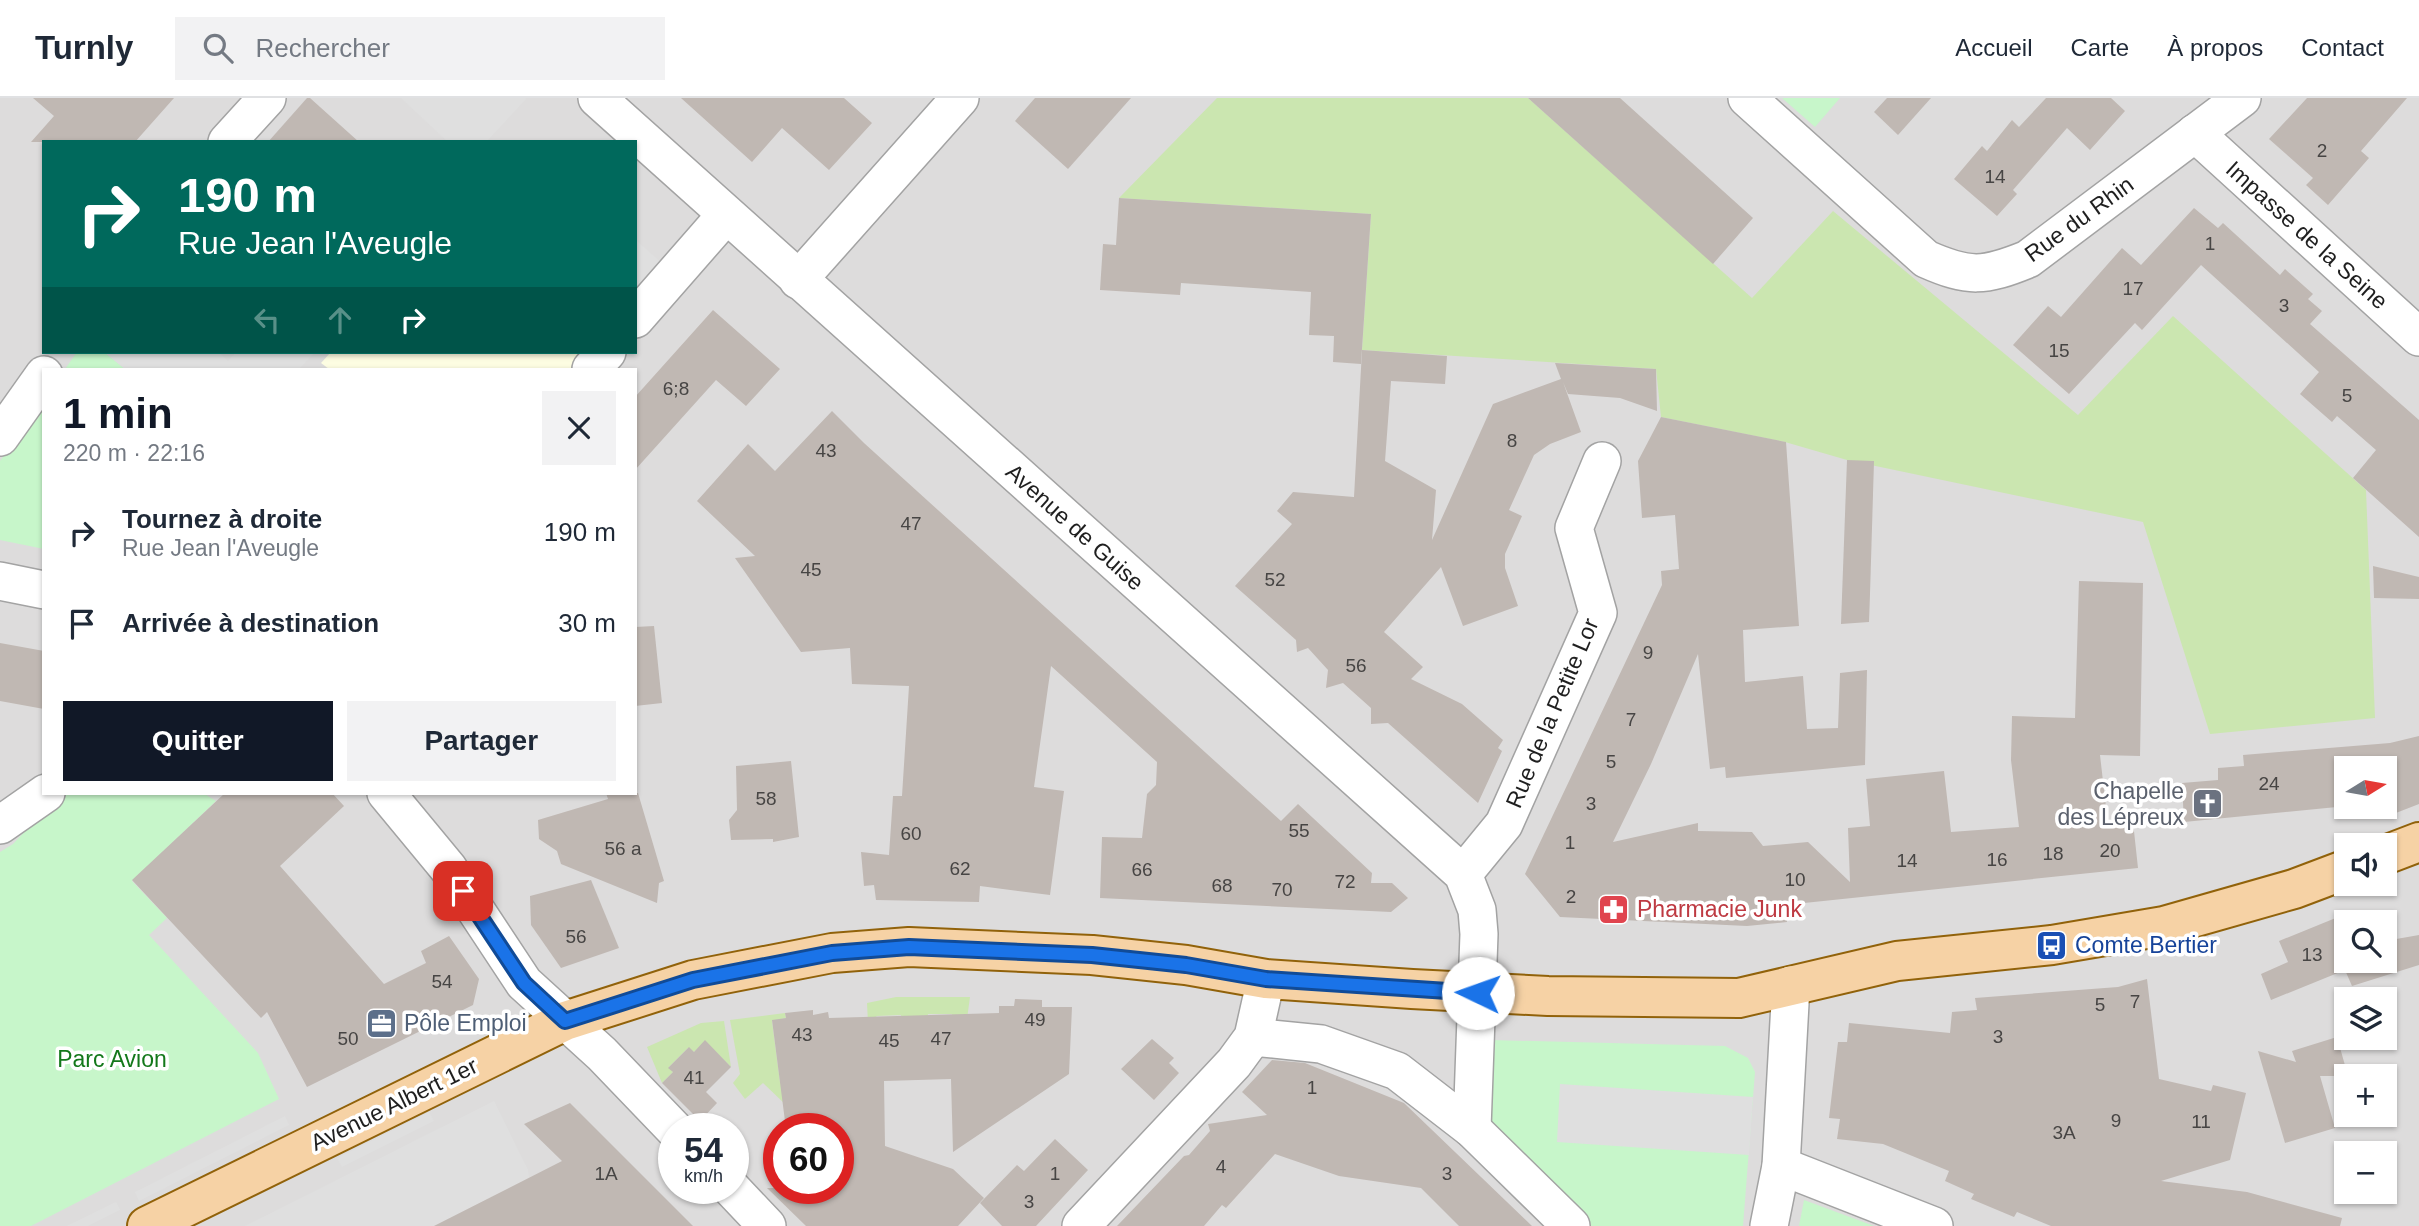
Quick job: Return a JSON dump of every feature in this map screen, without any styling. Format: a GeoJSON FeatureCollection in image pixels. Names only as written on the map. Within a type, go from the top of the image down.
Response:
{"type":"FeatureCollection","features":[{"type":"Feature","properties":{"kind":"main road"},"geometry":{"type":"LineString","coordinates":[[2397,850],[2419,842]]}},
{"type":"Feature","properties":{"kind":"main road","name":"Avenue Albert 1er"},"geometry":{"type":"LineString","coordinates":[[147,1226],[565,1021],[693,980],[832,953],[922,948],[1092,955],[1186,965],[1266,979],[1478,993],[1739,998],[1897,961],[2052,945],[2164,926],[2294,889],[2334,874]]}},
{"type":"Feature","properties":{"kind":"street"},"geometry":{"type":"LineString","coordinates":[[229,140],[267,98]]}},
{"type":"Feature","properties":{"kind":"street","name":"Avenue de Guise"},"geometry":{"type":"LineString","coordinates":[[597,98],[1463,874],[1477,911],[1478,993],[1472,1129]]}},
{"type":"Feature","properties":{"kind":"street"},"geometry":{"type":"LineString","coordinates":[[798,280],[960,98]]}},
{"type":"Feature","properties":{"kind":"street","name":"Rue du Rhin"},"geometry":{"type":"LineString","coordinates":[[1747,98],[1926,259],[1958,273],[1997,272],[2028,259],[2242,98]]}},
{"type":"Feature","properties":{"kind":"street","name":"Impasse de la Seine"},"geometry":{"type":"LineString","coordinates":[[2195,133],[2419,337]]}},
{"type":"Feature","properties":{"kind":"street"},"geometry":{"type":"LineString","coordinates":[[637,317],[726,215]]}},
{"type":"Feature","properties":{"kind":"street"},"geometry":{"type":"LineString","coordinates":[[592,368],[605,354]]}},
{"type":"Feature","properties":{"kind":"street"},"geometry":{"type":"LineString","coordinates":[[0,437],[42,378]]}},
{"type":"Feature","properties":{"kind":"street","name":"Rue de la Petite Lor"},"geometry":{"type":"LineString","coordinates":[[1463,874],[1504,824],[1598,613],[1574,528],[1602,461]]}},
{"type":"Feature","properties":{"kind":"street"},"geometry":{"type":"LineString","coordinates":[[0,582],[42,590]]}},
{"type":"Feature","properties":{"kind":"street"},"geometry":{"type":"LineString","coordinates":[[0,825],[43,795]]}},
{"type":"Feature","properties":{"kind":"street"},"geometry":{"type":"LineString","coordinates":[[388,795],[448,868],[524,983],[602,1054],[659,1113]]}},
{"type":"Feature","properties":{"kind":"street"},"geometry":{"type":"LineString","coordinates":[[1081,1226],[1234,1063],[1253,1037],[1266,979]]}},
{"type":"Feature","properties":{"kind":"street"},"geometry":{"type":"LineString","coordinates":[[1769,1226],[1781,1166],[1791,985]]}},
{"type":"Feature","properties":{"kind":"street"},"geometry":{"type":"LineString","coordinates":[[1253,1037],[1321,1044],[1397,1071],[1472,1129],[1571,1226]]}},
{"type":"Feature","properties":{"kind":"street"},"geometry":{"type":"LineString","coordinates":[[1781,1166],[1934,1226]]}},
{"type":"Feature","properties":{"kind":"street"},"geometry":{"type":"LineString","coordinates":[[746,1204],[767,1226]]}},
{"type":"Feature","properties":{"kind":"shaded area"},"geometry":{"type":"Polygon","coordinates":[[[0,98],[2419,98],[2419,1226],[0,1226],[0,98]]]}},
{"type":"Feature","properties":{"kind":"shaded area"},"geometry":{"type":"Polygon","coordinates":[[[401,98],[526,99],[488,140],[446,140],[401,98]]]}},
{"type":"Feature","properties":{"kind":"shaded area"},"geometry":{"type":"Polygon","coordinates":[[[637,241],[663,264],[637,294],[637,241]]]}},
{"type":"Feature","properties":{"kind":"shaded area"},"geometry":{"type":"Polygon","coordinates":[[[106,354],[221,354],[228,361],[234,354],[313,354],[300,368],[124,368],[106,354]]]}},
{"type":"Feature","properties":{"kind":"shaded area"},"geometry":{"type":"Polygon","coordinates":[[[329,354],[584,354],[572,368],[328,368],[321,363],[329,354]]]}},
{"type":"Feature","properties":{"kind":"shaded area"},"geometry":{"type":"Polygon","coordinates":[[[1560,1084],[1753,1097],[1749,1155],[1557,1142],[1560,1084]]]}},
{"type":"Feature","properties":{"kind":"shaded area"},"geometry":{"type":"Polygon","coordinates":[[[494,1101],[528,1170],[529,1178],[434,1226],[245,1226],[494,1101]]]}},
{"type":"Feature","properties":{"kind":"shaded area"},"geometry":{"type":"Polygon","coordinates":[[[429,1112],[434,1121],[342,1167],[337,1158],[429,1112]]]}},
{"type":"Feature","properties":{"kind":"shaded area"},"geometry":{"type":"Polygon","coordinates":[[[285,1116],[289,1125],[139,1201],[135,1192],[285,1116]]]}},
{"type":"Feature","properties":{"kind":"shaded area"},"geometry":{"type":"Polygon","coordinates":[[[116,1202],[120,1210],[88,1226],[67,1226],[116,1202]]]}},
{"type":"Feature","properties":{"kind":"green space"},"geometry":{"type":"Polygon","coordinates":[[[1217,98],[1528,98],[1752,298],[1833,211],[2078,415],[2173,316],[2366,490],[2375,718],[2210,734],[2143,522],[1847,460],[1785,442],[1661,417],[1656,369],[1362,350],[1371,214],[1119,198],[1217,98]]]}},
{"type":"Feature","properties":{"kind":"green space"},"geometry":{"type":"Polygon","coordinates":[[[1782,98],[1840,98],[1815,127],[1782,98]]]}},
{"type":"Feature","properties":{"kind":"green space"},"geometry":{"type":"Polygon","coordinates":[[[76,354],[106,354],[124,368],[66,368],[76,354]]]}},
{"type":"Feature","properties":{"kind":"green space"},"geometry":{"type":"Polygon","coordinates":[[[42,402],[42,549],[0,540],[0,461],[42,402]]]}},
{"type":"Feature","properties":{"kind":"green space","name":"Parc Avion"},"geometry":{"type":"Polygon","coordinates":[[[59,795],[206,795],[216,801],[132,881],[167,918],[149,935],[258,1053],[279,1099],[31,1226],[0,1226],[0,852],[13,844],[59,795]]]}},
{"type":"Feature","properties":{"kind":"green space"},"geometry":{"type":"Polygon","coordinates":[[[896,997],[970,997],[967,1019],[952,1019],[952,1014],[928,1014],[927,1021],[902,1022],[901,1015],[877,1016],[868,1023],[867,1003],[896,997]]]}},
{"type":"Feature","properties":{"kind":"green space"},"geometry":{"type":"Polygon","coordinates":[[[785,1013],[786,1018],[772,1021],[780,1082],[817,1078],[786,1105],[763,1083],[745,1099],[733,1083],[740,1074],[730,1020],[785,1013]]]}},
{"type":"Feature","properties":{"kind":"green space"},"geometry":{"type":"Polygon","coordinates":[[[724,1021],[731,1067],[705,1041],[694,1052],[688,1048],[669,1067],[673,1072],[662,1083],[647,1047],[701,1023],[724,1021]]]}},
{"type":"Feature","properties":{"kind":"green space"},"geometry":{"type":"Polygon","coordinates":[[[1490,1040],[1725,1046],[1748,1058],[1755,1072],[1743,1226],[1591,1226],[1488,1121],[1490,1040]]]}},
{"type":"Feature","properties":{"kind":"green space"},"geometry":{"type":"Polygon","coordinates":[[[1804,1200],[1874,1226],[1799,1226],[1804,1200]]]}},
{"type":"Feature","properties":{"kind":"building"},"geometry":{"type":"Polygon","coordinates":[[[33,98],[174,98],[137,140],[31,142],[54,116],[33,98]]]}},
{"type":"Feature","properties":{"kind":"building"},"geometry":{"type":"Polygon","coordinates":[[[307,98],[310,98],[357,140],[270,140],[307,98]]]}},
{"type":"Feature","properties":{"kind":"building"},"geometry":{"type":"Polygon","coordinates":[[[681,98],[844,98],[872,123],[829,170],[782,128],[752,162],[681,98]]]}},
{"type":"Feature","properties":{"kind":"building"},"geometry":{"type":"Polygon","coordinates":[[[1035,98],[1131,98],[1068,169],[1015,121],[1035,98]]]}},
{"type":"Feature","properties":{"kind":"building"},"geometry":{"type":"Polygon","coordinates":[[[1528,98],[1620,98],[1753,218],[1713,264],[1528,98]]]}},
{"type":"Feature","properties":{"kind":"building"},"geometry":{"type":"Polygon","coordinates":[[[1887,98],[1931,98],[1898,135],[1874,112],[1887,98]]]}},
{"type":"Feature","properties":{"kind":"building"},"geometry":{"type":"Polygon","coordinates":[[[2046,98],[2111,98],[2125,111],[2090,150],[2067,128],[2013,190],[2017,194],[1997,216],[1954,179],[1982,146],[1987,151],[2012,120],[2019,127],[2046,98]]]}},
{"type":"Feature","properties":{"kind":"building"},"geometry":{"type":"Polygon","coordinates":[[[2307,98],[2407,98],[2361,151],[2369,158],[2328,205],[2306,185],[2313,178],[2269,139],[2307,98]]]}},
{"type":"Feature","properties":{"kind":"building"},"geometry":{"type":"Polygon","coordinates":[[[1119,198],[1371,214],[1361,364],[1333,362],[1334,336],[1309,335],[1311,292],[1181,283],[1180,295],[1100,290],[1103,244],[1116,245],[1119,198]]]}},
{"type":"Feature","properties":{"kind":"building"},"geometry":{"type":"Polygon","coordinates":[[[2194,208],[2218,228],[2223,223],[2280,275],[2285,269],[2313,294],[2308,299],[2322,311],[2310,324],[2419,420],[2419,537],[2353,478],[2376,450],[2337,416],[2332,422],[2300,394],[2319,372],[2201,265],[2142,330],[2135,323],[2069,394],[2013,345],[2048,306],[2061,317],[2122,248],[2141,265],[2194,208]]]}},
{"type":"Feature","properties":{"kind":"building"},"geometry":{"type":"Polygon","coordinates":[[[713,310],[780,369],[746,406],[716,380],[637,468],[637,395],[713,310]]]}},
{"type":"Feature","properties":{"kind":"building"},"geometry":{"type":"Polygon","coordinates":[[[1362,350],[1447,356],[1445,384],[1391,381],[1385,461],[1436,490],[1432,540],[1493,404],[1561,379],[1555,363],[1656,369],[1657,411],[1620,398],[1568,394],[1563,382],[1581,432],[1550,444],[1534,455],[1509,510],[1522,516],[1505,554],[1505,568],[1518,606],[1463,626],[1441,567],[1384,632],[1423,667],[1411,679],[1462,704],[1503,740],[1498,748],[1502,751],[1478,803],[1388,723],[1371,724],[1371,708],[1343,683],[1326,688],[1328,670],[1308,648],[1297,652],[1296,640],[1235,586],[1292,524],[1277,511],[1293,492],[1354,497],[1362,350]]]}},
{"type":"Feature","properties":{"kind":"building"},"geometry":{"type":"Polygon","coordinates":[[[832,411],[1281,821],[1298,804],[1372,873],[1371,883],[1392,883],[1408,898],[1391,912],[1100,898],[1102,837],[1142,838],[1147,794],[1156,785],[1157,762],[1051,666],[1034,787],[1064,791],[1050,895],[980,886],[979,902],[876,900],[874,885],[864,886],[861,852],[889,855],[893,796],[902,796],[909,686],[852,684],[850,648],[801,652],[735,558],[755,556],[697,501],[748,444],[775,471],[832,411]]]}},
{"type":"Feature","properties":{"kind":"building"},"geometry":{"type":"Polygon","coordinates":[[[1661,417],[1786,442],[1799,626],[1743,630],[1745,682],[1803,676],[1807,729],[1838,728],[1840,673],[1867,670],[1865,765],[1726,778],[1725,767],[1710,769],[1698,654],[1651,764],[1613,842],[1698,823],[1698,831],[1752,832],[1763,846],[1808,842],[1850,882],[1848,828],[1870,826],[1866,779],[1944,771],[1951,832],[2019,827],[2011,760],[2012,716],[2075,718],[2079,581],[2143,583],[2140,756],[2100,755],[2108,825],[2133,822],[2138,868],[1785,905],[1787,922],[1747,926],[1560,917],[1525,874],[1662,585],[1661,571],[1679,569],[1675,515],[1642,518],[1638,461],[1661,417]]]}},
{"type":"Feature","properties":{"kind":"building"},"geometry":{"type":"Polygon","coordinates":[[[1847,460],[1874,461],[1869,622],[1841,624],[1847,460]]]}},
{"type":"Feature","properties":{"kind":"building"},"geometry":{"type":"Polygon","coordinates":[[[2373,566],[2419,577],[2419,599],[2374,598],[2373,566]]]}},
{"type":"Feature","properties":{"kind":"building"},"geometry":{"type":"Polygon","coordinates":[[[654,626],[662,703],[637,706],[637,627],[654,626]]]}},
{"type":"Feature","properties":{"kind":"building"},"geometry":{"type":"Polygon","coordinates":[[[0,643],[42,651],[42,709],[0,701],[0,643]]]}},
{"type":"Feature","properties":{"kind":"building"},"geometry":{"type":"Polygon","coordinates":[[[2419,736],[2419,804],[2398,812],[2398,756],[2334,756],[2334,807],[2184,822],[2182,783],[2218,780],[2218,768],[2244,766],[2243,755],[2390,743],[2419,736]]]}},
{"type":"Feature","properties":{"kind":"building"},"geometry":{"type":"Polygon","coordinates":[[[791,761],[799,837],[773,842],[773,839],[731,840],[729,820],[737,810],[736,766],[791,761]]]}},
{"type":"Feature","properties":{"kind":"building"},"geometry":{"type":"Polygon","coordinates":[[[638,793],[664,881],[659,883],[657,903],[561,864],[557,851],[539,839],[538,820],[608,799],[607,795],[638,793]]]}},
{"type":"Feature","properties":{"kind":"building"},"geometry":{"type":"Polygon","coordinates":[[[223,795],[334,795],[344,806],[280,866],[384,984],[426,963],[421,951],[449,936],[479,979],[473,1005],[307,1087],[267,1012],[261,1018],[132,880],[223,795]]]}},
{"type":"Feature","properties":{"kind":"building"},"geometry":{"type":"Polygon","coordinates":[[[591,880],[619,948],[561,968],[531,925],[530,896],[591,880]]]}},
{"type":"Feature","properties":{"kind":"building"},"geometry":{"type":"Polygon","coordinates":[[[2334,919],[2334,973],[2338,973],[2271,1000],[2261,974],[2288,962],[2279,941],[2334,919]]]}},
{"type":"Feature","properties":{"kind":"building"},"geometry":{"type":"Polygon","coordinates":[[[2419,935],[2419,965],[2397,972],[2397,939],[2419,935]]]}},
{"type":"Feature","properties":{"kind":"building"},"geometry":{"type":"Polygon","coordinates":[[[2346,973],[2393,973],[2352,986],[2346,973]]]}},
{"type":"Feature","properties":{"kind":"building"},"geometry":{"type":"Polygon","coordinates":[[[2147,979],[2159,1079],[2211,1091],[2213,1085],[2246,1093],[2230,1160],[2161,1181],[2247,1192],[2342,1218],[2340,1226],[2051,1226],[2017,1212],[2014,1217],[1971,1199],[1974,1194],[1945,1181],[1949,1171],[1883,1144],[1837,1139],[1840,1119],[1829,1118],[1838,1042],[1847,1042],[1849,1023],[1950,1033],[1952,1012],[1977,1010],[1975,998],[2118,987],[2147,979]]]}},
{"type":"Feature","properties":{"kind":"building"},"geometry":{"type":"Polygon","coordinates":[[[1015,999],[1042,1000],[1042,1007],[1072,1007],[1069,1074],[953,1152],[951,1079],[884,1081],[885,1146],[953,1169],[984,1198],[958,1226],[806,1226],[783,1204],[854,1204],[854,1113],[784,1113],[772,1020],[786,1018],[785,1013],[813,1010],[813,1015],[828,1012],[829,1018],[999,1013],[999,1006],[1014,1006],[1015,999]]]}},
{"type":"Feature","properties":{"kind":"building"},"geometry":{"type":"Polygon","coordinates":[[[2334,1038],[2334,1050],[2341,1050],[2345,1064],[2334,1064],[2334,1076],[2320,1076],[2335,1128],[2285,1143],[2258,1051],[2296,1062],[2292,1051],[2334,1038]]]}},
{"type":"Feature","properties":{"kind":"building"},"geometry":{"type":"Polygon","coordinates":[[[1152,1039],[1174,1058],[1169,1063],[1179,1073],[1154,1100],[1121,1069],[1152,1039]]]}},
{"type":"Feature","properties":{"kind":"building"},"geometry":{"type":"Polygon","coordinates":[[[705,1040],[731,1067],[706,1092],[717,1103],[708,1113],[692,1113],[662,1083],[673,1072],[668,1068],[689,1047],[694,1052],[705,1040]]]}},
{"type":"Feature","properties":{"kind":"building"},"geometry":{"type":"Polygon","coordinates":[[[1272,1060],[1305,1063],[1404,1103],[1532,1226],[1459,1226],[1421,1188],[1339,1176],[1275,1154],[1226,1208],[1222,1205],[1204,1226],[1117,1226],[1184,1156],[1189,1155],[1210,1131],[1208,1124],[1267,1115],[1242,1092],[1272,1060]]]}},
{"type":"Feature","properties":{"kind":"building"},"geometry":{"type":"Polygon","coordinates":[[[570,1103],[658,1191],[658,1204],[671,1204],[693,1226],[434,1226],[562,1161],[524,1124],[570,1103]]]}},
{"type":"Feature","properties":{"kind":"building"},"geometry":{"type":"Polygon","coordinates":[[[1055,1139],[1088,1170],[1036,1226],[1002,1226],[980,1203],[1017,1165],[1024,1171],[1055,1139]]]}},
{"type":"Feature","properties":{"kind":"place","name":"Chapelle des Lépreux"},"geometry":{"type":"Point","coordinates":[2207,804]}},
{"type":"Feature","properties":{"kind":"place","name":"Pharmacie Junk"},"geometry":{"type":"Point","coordinates":[1614,909]}},
{"type":"Feature","properties":{"kind":"place","name":"Comte Bertier"},"geometry":{"type":"Point","coordinates":[2052,945]}},
{"type":"Feature","properties":{"kind":"place","name":"Pôle Emploi"},"geometry":{"type":"Point","coordinates":[381,1023]}},
{"type":"Feature","properties":{"kind":"route"},"geometry":{"type":"LineString","coordinates":[[463,891],[524,983],[565,1021],[693,980],[845,951],[909,947],[1092,955],[1160,961],[1266,979],[1478,993]]}}]}
